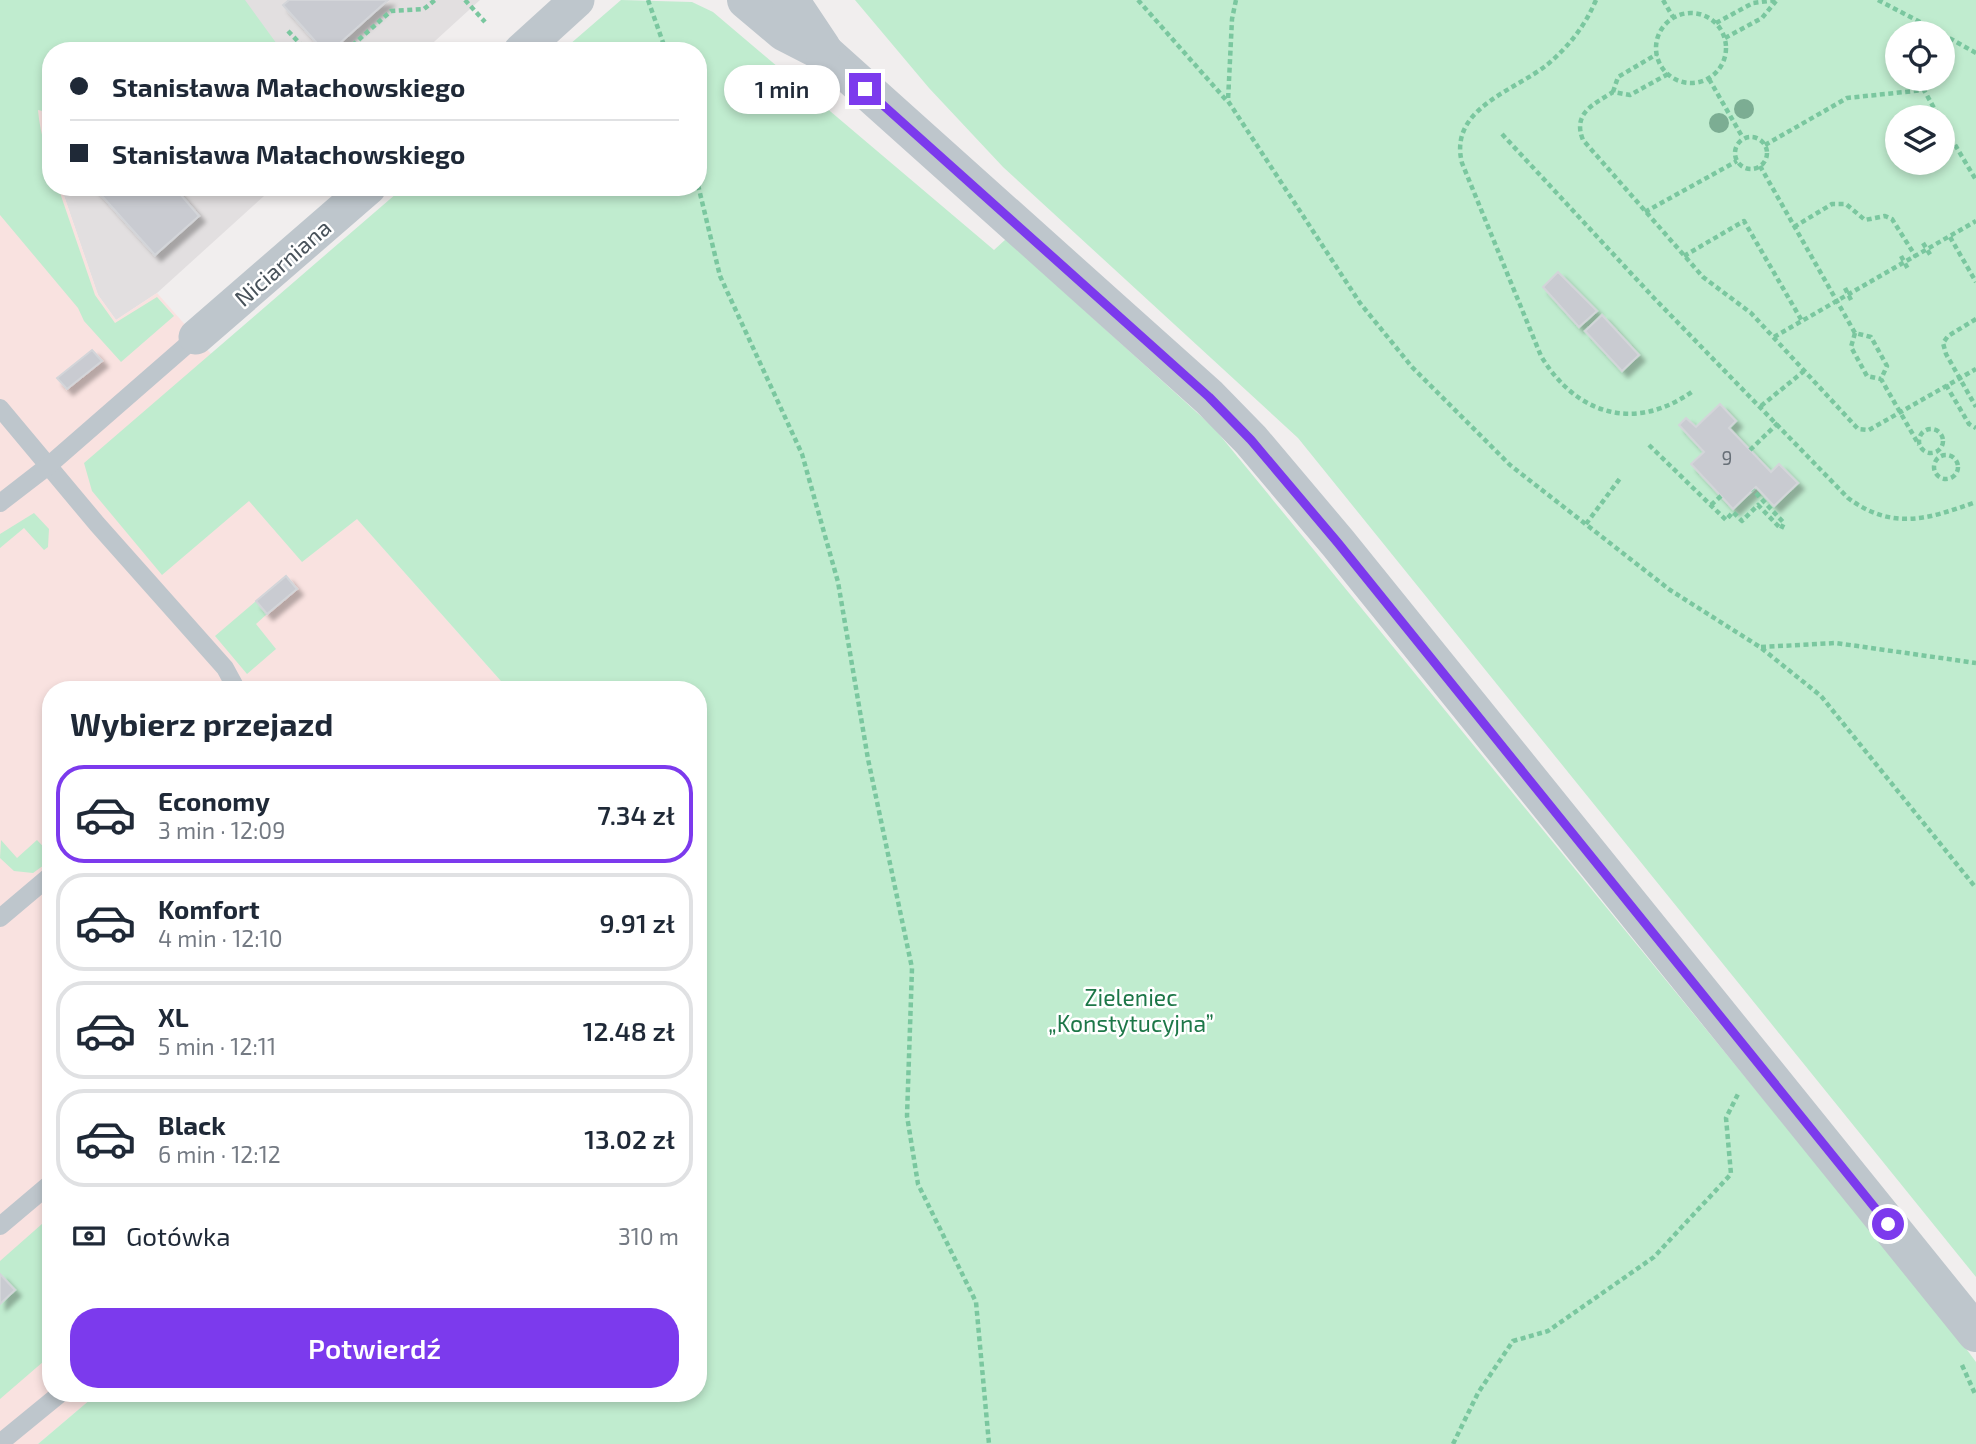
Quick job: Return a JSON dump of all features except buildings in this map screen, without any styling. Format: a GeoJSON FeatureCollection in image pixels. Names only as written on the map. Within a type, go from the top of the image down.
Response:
{"type":"FeatureCollection","features":[{"type":"Feature","properties":{"kind":"street"},"geometry":{"type":"LineString","coordinates":[[531,42],[577,0]]}},
{"type":"Feature","properties":{"kind":"street"},"geometry":{"type":"LineString","coordinates":[[746,0],[784,32],[825,53],[1164,355],[1251,440],[1347,554],[1976,1333]]}},
{"type":"Feature","properties":{"kind":"street"},"geometry":{"type":"LineString","coordinates":[[790,0],[825,53]]}},
{"type":"Feature","properties":{"kind":"street","name":"Niciarniana"},"geometry":{"type":"LineString","coordinates":[[196,337],[359,196]]}},
{"type":"Feature","properties":{"kind":"lane"},"geometry":{"type":"LineString","coordinates":[[0,503],[48,466],[196,337]]}},
{"type":"Feature","properties":{"kind":"lane"},"geometry":{"type":"LineString","coordinates":[[0,408],[225,668],[232,681]]}},
{"type":"Feature","properties":{"kind":"lane"},"geometry":{"type":"LineString","coordinates":[[0,918],[42,883]]}},
{"type":"Feature","properties":{"kind":"lane"},"geometry":{"type":"LineString","coordinates":[[0,1226],[42,1191]]}},
{"type":"Feature","properties":{"kind":"lane"},"geometry":{"type":"LineString","coordinates":[[0,1443],[50,1402]]}},
{"type":"Feature","properties":{"kind":"path"},"geometry":{"type":"LineString","coordinates":[[356,42],[391,11],[424,9],[435,0]]}},
{"type":"Feature","properties":{"kind":"path"},"geometry":{"type":"LineString","coordinates":[[465,0],[485,22]]}},
{"type":"Feature","properties":{"kind":"path"},"geometry":{"type":"LineString","coordinates":[[648,0],[663,42]]}},
{"type":"Feature","properties":{"kind":"path"},"geometry":{"type":"LineString","coordinates":[[1138,0],[1227,101],[1360,303],[1412,367],[1510,465],[1670,590],[1760,647],[1821,696],[1976,888]]}},
{"type":"Feature","properties":{"kind":"path"},"geometry":{"type":"LineString","coordinates":[[1227,101],[1232,19],[1237,0]]}},
{"type":"Feature","properties":{"kind":"path"},"geometry":{"type":"LineString","coordinates":[[1596,0],[1574,38],[1547,65],[1492,99],[1470,119],[1460,140],[1462,163],[1541,356],[1559,382],[1591,405],[1622,414],[1658,412],[1693,391]]}},
{"type":"Feature","properties":{"kind":"path"},"geometry":{"type":"LineString","coordinates":[[1663,0],[1673,18]]}},
{"type":"Feature","properties":{"kind":"path"},"geometry":{"type":"LineString","coordinates":[[1716,23],[1753,3],[1776,0],[1762,18],[1725,38]]}},
{"type":"Feature","properties":{"kind":"path"},"geometry":{"type":"LineString","coordinates":[[1878,0],[1916,21]]}},
{"type":"Feature","properties":{"kind":"path"},"geometry":{"type":"LineString","coordinates":[[1696,13],[1716,23],[1725,38],[1726,55],[1722,65],[1709,79],[1687,83],[1668,74],[1657,54],[1659,33],[1673,18],[1696,13]]}},
{"type":"Feature","properties":{"kind":"path"},"geometry":{"type":"LineString","coordinates":[[288,31],[298,42]]}},
{"type":"Feature","properties":{"kind":"path"},"geometry":{"type":"LineString","coordinates":[[1955,42],[1976,52]]}},
{"type":"Feature","properties":{"kind":"path"},"geometry":{"type":"LineString","coordinates":[[1657,54],[1618,77],[1613,92],[1585,110],[1580,121],[1580,134],[1703,277],[1751,313],[1858,429],[1869,430],[1976,369]]}},
{"type":"Feature","properties":{"kind":"path"},"geometry":{"type":"LineString","coordinates":[[1613,92],[1630,95],[1668,74]]}},
{"type":"Feature","properties":{"kind":"path"},"geometry":{"type":"LineString","coordinates":[[1709,79],[1743,138]]}},
{"type":"Feature","properties":{"kind":"path"},"geometry":{"type":"LineString","coordinates":[[1765,145],[1847,98],[1914,91]]}},
{"type":"Feature","properties":{"kind":"path"},"geometry":{"type":"LineString","coordinates":[[1502,134],[1653,297],[1778,423],[1832,483],[1864,509],[1893,519],[1929,517],[1976,502]]}},
{"type":"Feature","properties":{"kind":"path"},"geometry":{"type":"LineString","coordinates":[[1753,136],[1765,145],[1766,159],[1760,166],[1745,167],[1737,161],[1735,151],[1743,138],[1753,136]]}},
{"type":"Feature","properties":{"kind":"path"},"geometry":{"type":"LineString","coordinates":[[1955,144],[1976,180]]}},
{"type":"Feature","properties":{"kind":"path"},"geometry":{"type":"LineString","coordinates":[[1646,212],[1737,161]]}},
{"type":"Feature","properties":{"kind":"path"},"geometry":{"type":"LineString","coordinates":[[1760,166],[1855,333],[1871,337],[1887,366],[1881,379]]}},
{"type":"Feature","properties":{"kind":"path"},"geometry":{"type":"LineString","coordinates":[[701,196],[720,276],[802,454],[838,582],[868,759],[912,968],[907,1116],[918,1184],[976,1302],[989,1444]]}},
{"type":"Feature","properties":{"kind":"path"},"geometry":{"type":"LineString","coordinates":[[1794,227],[1832,204],[1846,204],[1865,220],[1885,216],[1892,219],[1916,257]]}},
{"type":"Feature","properties":{"kind":"path"},"geometry":{"type":"LineString","coordinates":[[1684,256],[1744,221],[1802,321]]}},
{"type":"Feature","properties":{"kind":"path"},"geometry":{"type":"LineString","coordinates":[[1774,337],[1976,221]]}},
{"type":"Feature","properties":{"kind":"path"},"geometry":{"type":"LineString","coordinates":[[1950,237],[1976,282]]}},
{"type":"Feature","properties":{"kind":"path"},"geometry":{"type":"LineString","coordinates":[[1923,243],[1931,256]]}},
{"type":"Feature","properties":{"kind":"path"},"geometry":{"type":"LineString","coordinates":[[1901,256],[1908,269]]}},
{"type":"Feature","properties":{"kind":"path"},"geometry":{"type":"LineString","coordinates":[[1844,288],[1852,302]]}},
{"type":"Feature","properties":{"kind":"path"},"geometry":{"type":"LineString","coordinates":[[1976,319],[1948,336],[1943,343],[1976,407]]}},
{"type":"Feature","properties":{"kind":"path"},"geometry":{"type":"LineString","coordinates":[[1855,333],[1851,347],[1867,376],[1881,379],[1912,433],[1919,445],[1926,452],[1938,454],[1948,455],[1955,459],[1958,470],[1953,477],[1945,479],[1936,473],[1934,466],[1938,454],[1943,442],[1939,431],[1931,429],[1920,435],[1912,433]]}},
{"type":"Feature","properties":{"kind":"path"},"geometry":{"type":"LineString","coordinates":[[1761,406],[1804,371]]}},
{"type":"Feature","properties":{"kind":"path"},"geometry":{"type":"LineString","coordinates":[[1946,385],[1969,424],[1976,428]]}},
{"type":"Feature","properties":{"kind":"path"},"geometry":{"type":"LineString","coordinates":[[1750,450],[1778,423]]}},
{"type":"Feature","properties":{"kind":"path"},"geometry":{"type":"LineString","coordinates":[[1919,445],[1920,435]]}},
{"type":"Feature","properties":{"kind":"path"},"geometry":{"type":"LineString","coordinates":[[1649,445],[1726,520],[1733,512],[1742,521],[1758,505],[1782,529],[1784,523],[1753,490]]}},
{"type":"Feature","properties":{"kind":"path"},"geometry":{"type":"LineString","coordinates":[[1586,523],[1621,477]]}},
{"type":"Feature","properties":{"kind":"path"},"geometry":{"type":"LineString","coordinates":[[1711,505],[1721,496]]}},
{"type":"Feature","properties":{"kind":"path"},"geometry":{"type":"LineString","coordinates":[[1760,647],[1836,643],[1976,663]]}},
{"type":"Feature","properties":{"kind":"path"},"geometry":{"type":"LineString","coordinates":[[1453,1444],[1478,1393],[1513,1341],[1548,1331],[1654,1257],[1731,1174],[1726,1118],[1742,1087]]}},
{"type":"Feature","properties":{"kind":"shaded area"},"geometry":{"type":"Polygon","coordinates":[[[0,0],[34,0],[42,117],[42,196],[64,196],[98,295],[116,320],[157,293],[501,681],[42,681],[42,1402],[87,1402],[38,1444],[0,1444],[0,0]]]}},
{"type":"Feature","properties":{"kind":"shaded area"},"geometry":{"type":"Polygon","coordinates":[[[34,0],[480,0],[434,42],[42,42],[42,117],[34,0]]]}},
{"type":"Feature","properties":{"kind":"shaded area"},"geometry":{"type":"Polygon","coordinates":[[[64,196],[264,196],[157,293],[116,320],[98,295],[64,196]]]}},
{"type":"Feature","properties":{"kind":"green space"},"geometry":{"type":"Polygon","coordinates":[[[0,0],[245,0],[275,42],[42,42],[42,111],[38,110],[42,135],[42,196],[61,196],[95,295],[115,323],[157,297],[174,316],[121,362],[84,321],[78,308],[0,215],[0,0]]]}},
{"type":"Feature","properties":{"kind":"green space","name":"Zieleniec „Konstytucyjna”"},"geometry":{"type":"Polygon","coordinates":[[[621,0],[692,2],[713,12],[994,250],[1006,239],[1214,428],[1953,1331],[1976,1362],[1976,1444],[38,1444],[87,1402],[707,1402],[707,681],[501,681],[357,519],[302,562],[249,501],[162,575],[92,491],[84,463],[394,196],[707,196],[707,42],[572,42],[621,0]]]}},
{"type":"Feature","properties":{"kind":"green space"},"geometry":{"type":"Polygon","coordinates":[[[855,0],[1976,0],[1976,1277],[1298,438],[1003,167],[929,88],[855,0]]]}},
{"type":"Feature","properties":{"kind":"green space"},"geometry":{"type":"Polygon","coordinates":[[[34,513],[49,529],[48,547],[44,550],[24,528],[0,548],[0,534],[34,513]]]}},
{"type":"Feature","properties":{"kind":"green space"},"geometry":{"type":"Polygon","coordinates":[[[256,601],[267,614],[256,624],[276,649],[247,674],[215,636],[256,601]]]}},
{"type":"Feature","properties":{"kind":"green space"},"geometry":{"type":"Polygon","coordinates":[[[1,840],[17,858],[37,840],[42,845],[42,866],[33,873],[14,871],[0,858],[1,840]]]}},
{"type":"Feature","properties":{"kind":"green space"},"geometry":{"type":"Polygon","coordinates":[[[42,1224],[42,1363],[0,1399],[0,1304],[15,1290],[0,1274],[0,1261],[42,1224]]]}},
{"type":"Feature","properties":{"kind":"route"},"geometry":{"type":"LineString","coordinates":[[865,89],[1164,355],[1251,440],[1338,543],[1888,1224]]}}]}
